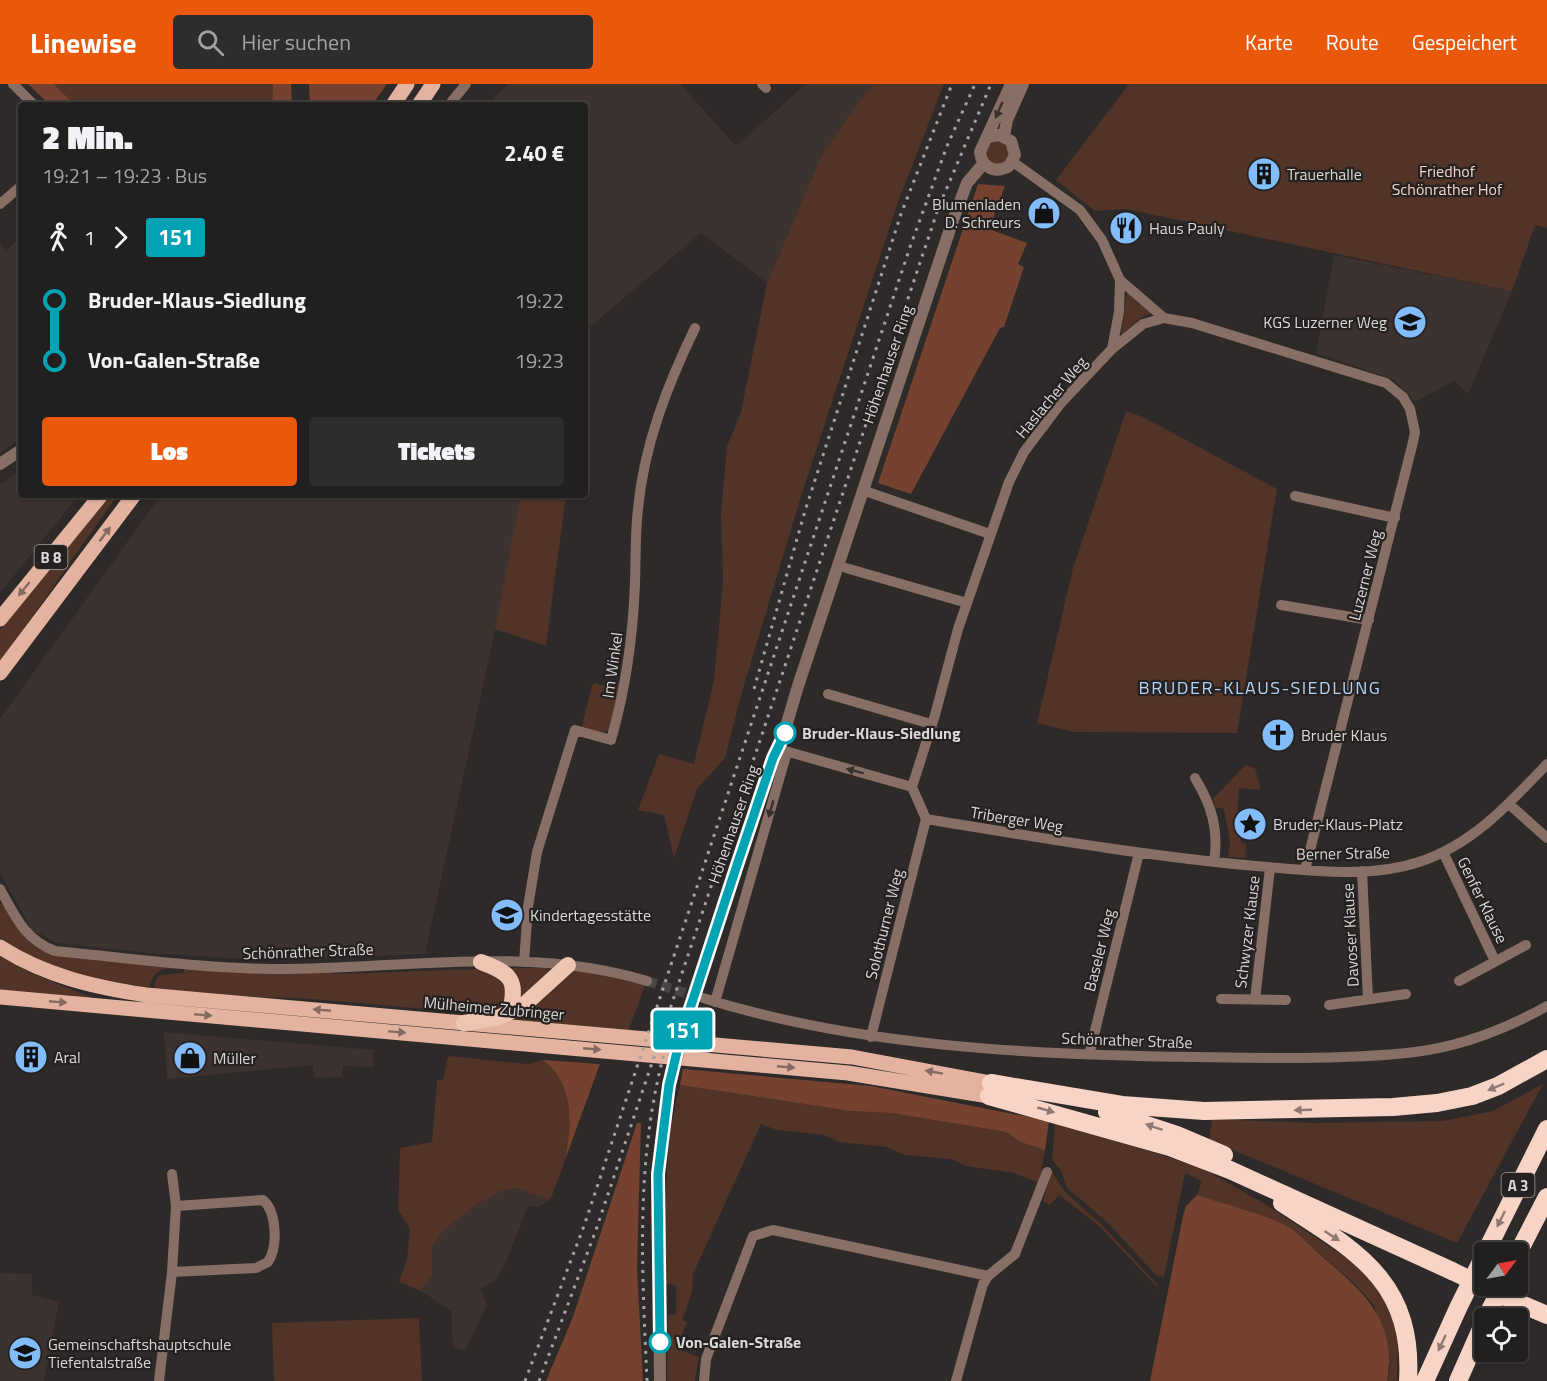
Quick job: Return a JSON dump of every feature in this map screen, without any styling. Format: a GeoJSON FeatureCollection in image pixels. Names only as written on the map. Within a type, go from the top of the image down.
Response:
{"type":"FeatureCollection","features":[{"type":"Feature","properties":{"kind":"highway"},"geometry":{"type":"LineString","coordinates":[[481,962],[504,971],[512,981],[515,993],[510,1011]]}},
{"type":"Feature","properties":{"kind":"highway"},"geometry":{"type":"LineString","coordinates":[[464,1023],[500,1017],[525,1004],[568,965]]}},
{"type":"Feature","properties":{"kind":"highway"},"geometry":{"type":"LineString","coordinates":[[993,1088],[1122,1105],[1204,1111],[1393,1107],[1437,1103],[1472,1096],[1498,1086],[1547,1059]]}},
{"type":"Feature","properties":{"kind":"highway"},"geometry":{"type":"LineString","coordinates":[[993,1088],[1230,1170],[1474,1276]]}},
{"type":"Feature","properties":{"kind":"highway"},"geometry":{"type":"LineString","coordinates":[[993,1088],[1129,1118],[1177,1135],[1454,1267],[1474,1274]]}},
{"type":"Feature","properties":{"kind":"highway","name":"A 3"},"geometry":{"type":"LineString","coordinates":[[1425,1381],[1459,1306],[1547,1129]]}},
{"type":"Feature","properties":{"kind":"highway"},"geometry":{"type":"LineString","coordinates":[[1230,1170],[1347,1245],[1374,1268],[1401,1313],[1408,1348],[1408,1381]]}},
{"type":"Feature","properties":{"kind":"highway","name":"A 3"},"geometry":{"type":"LineString","coordinates":[[1524,1242],[1547,1197]]}},
{"type":"Feature","properties":{"kind":"highway"},"geometry":{"type":"LineString","coordinates":[[1494,1308],[1505,1296]]}},
{"type":"Feature","properties":{"kind":"highway"},"geometry":{"type":"LineString","coordinates":[[1517,1296],[1547,1316]]}},
{"type":"Feature","properties":{"kind":"highway"},"geometry":{"type":"LineString","coordinates":[[1522,1296],[1547,1306]]}},
{"type":"Feature","properties":{"kind":"highway"},"geometry":{"type":"LineString","coordinates":[[1458,1381],[1474,1344]]}},
{"type":"Feature","properties":{"kind":"main road"},"geometry":{"type":"LineString","coordinates":[[395,102],[408,84]]}},
{"type":"Feature","properties":{"kind":"main road"},"geometry":{"type":"LineString","coordinates":[[421,102],[434,84]]}},
{"type":"Feature","properties":{"kind":"main road","name":"B 8"},"geometry":{"type":"LineString","coordinates":[[0,619],[99,498]]}},
{"type":"Feature","properties":{"kind":"main road","name":"B 8"},"geometry":{"type":"LineString","coordinates":[[0,673],[132,498]]}},
{"type":"Feature","properties":{"kind":"main road","name":"Mülheimer Zubringer"},"geometry":{"type":"LineString","coordinates":[[0,947],[48,973],[68,980],[129,992],[852,1057],[993,1088]]}},
{"type":"Feature","properties":{"kind":"main road","name":"Mülheimer Zubringer"},"geometry":{"type":"LineString","coordinates":[[0,997],[848,1072],[993,1088]]}},
{"type":"Feature","properties":{"kind":"street"},"geometry":{"type":"LineString","coordinates":[[13,84],[31,102]]}},
{"type":"Feature","properties":{"kind":"street"},"geometry":{"type":"LineString","coordinates":[[451,102],[466,84]]}},
{"type":"Feature","properties":{"kind":"street","name":"Höhenhauser Ring"},"geometry":{"type":"LineString","coordinates":[[715,1002],[782,750],[862,490],[966,183],[984,163],[981,146],[989,137],[1011,84]]}},
{"type":"Feature","properties":{"kind":"street"},"geometry":{"type":"LineString","coordinates":[[1004,136],[1007,120],[1023,84]]}},
{"type":"Feature","properties":{"kind":"street"},"geometry":{"type":"LineString","coordinates":[[989,137],[1004,136]]}},
{"type":"Feature","properties":{"kind":"street"},"geometry":{"type":"LineString","coordinates":[[984,163],[996,170],[1003,170],[1013,162],[1015,148],[1004,136]]}},
{"type":"Feature","properties":{"kind":"street"},"geometry":{"type":"LineString","coordinates":[[1013,162],[1080,210],[1102,240],[1120,280],[1164,318]]}},
{"type":"Feature","properties":{"kind":"street"},"geometry":{"type":"LineString","coordinates":[[0,204],[18,189]]}},
{"type":"Feature","properties":{"kind":"street"},"geometry":{"type":"LineString","coordinates":[[1112,349],[1119,312],[1120,280]]}},
{"type":"Feature","properties":{"kind":"street","name":"Haslacher Weg"},"geometry":{"type":"LineString","coordinates":[[990,534],[1009,482],[1024,452],[1061,403],[1112,349],[1143,324],[1164,318]]}},
{"type":"Feature","properties":{"kind":"street","name":"Luzerner Weg"},"geometry":{"type":"LineString","coordinates":[[1164,318],[1229,333],[1386,383],[1407,403],[1415,432],[1370,620],[1305,870]]}},
{"type":"Feature","properties":{"kind":"street","name":"Im Winkel"},"geometry":{"type":"LineString","coordinates":[[524,962],[528,908],[537,852],[575,730],[611,740],[621,706],[632,630],[637,511],[643,474],[662,403],[695,328]]}},
{"type":"Feature","properties":{"kind":"street"},"geometry":{"type":"LineString","coordinates":[[0,464],[18,452]]}},
{"type":"Feature","properties":{"kind":"street"},"geometry":{"type":"LineString","coordinates":[[862,490],[990,534],[912,786],[926,819]]}},
{"type":"Feature","properties":{"kind":"street"},"geometry":{"type":"LineString","coordinates":[[1295,496],[1395,518]]}},
{"type":"Feature","properties":{"kind":"street"},"geometry":{"type":"LineString","coordinates":[[846,568],[967,603]]}},
{"type":"Feature","properties":{"kind":"street"},"geometry":{"type":"LineString","coordinates":[[1281,605],[1370,620]]}},
{"type":"Feature","properties":{"kind":"street"},"geometry":{"type":"LineString","coordinates":[[828,694],[931,724]]}},
{"type":"Feature","properties":{"kind":"street"},"geometry":{"type":"LineString","coordinates":[[782,750],[912,786]]}},
{"type":"Feature","properties":{"kind":"street","name":"Höhenhauser Ring"},"geometry":{"type":"LineString","coordinates":[[660,1381],[658,1174],[669,1085],[699,981],[782,750]]}},
{"type":"Feature","properties":{"kind":"street","name":"Berner Straße"},"geometry":{"type":"LineString","coordinates":[[1139,853],[1305,870],[1362,871],[1396,867],[1443,852],[1473,836],[1509,804],[1547,764]]}},
{"type":"Feature","properties":{"kind":"street"},"geometry":{"type":"LineString","coordinates":[[1195,778],[1213,813],[1217,838],[1214,862]]}},
{"type":"Feature","properties":{"kind":"street"},"geometry":{"type":"LineString","coordinates":[[1509,804],[1547,838]]}},
{"type":"Feature","properties":{"kind":"street","name":"Triberger Weg"},"geometry":{"type":"LineString","coordinates":[[926,819],[1139,853]]}},
{"type":"Feature","properties":{"kind":"street","name":"Solothurner Weg"},"geometry":{"type":"LineString","coordinates":[[871,1037],[926,819]]}},
{"type":"Feature","properties":{"kind":"street","name":"Genfer Klause"},"geometry":{"type":"LineString","coordinates":[[1443,852],[1495,961]]}},
{"type":"Feature","properties":{"kind":"street","name":"Baseler Weg"},"geometry":{"type":"LineString","coordinates":[[1089,1055],[1139,853]]}},
{"type":"Feature","properties":{"kind":"street","name":"Schwyzer Klause"},"geometry":{"type":"LineString","coordinates":[[1255,1000],[1270,868]]}},
{"type":"Feature","properties":{"kind":"street","name":"Davoser Klause"},"geometry":{"type":"LineString","coordinates":[[1362,871],[1368,999]]}},
{"type":"Feature","properties":{"kind":"street","name":"Schönrather Straße"},"geometry":{"type":"LineString","coordinates":[[0,889],[23,929],[33,940],[55,951],[231,968],[274,969],[420,961],[524,962],[595,967],[647,981]]}},
{"type":"Feature","properties":{"kind":"street","name":"Genfer Klause"},"geometry":{"type":"LineString","coordinates":[[1459,981],[1526,945]]}},
{"type":"Feature","properties":{"kind":"street","name":"Davoser Klause"},"geometry":{"type":"LineString","coordinates":[[1329,1005],[1406,994]]}},
{"type":"Feature","properties":{"kind":"street","name":"Schönrather Straße"},"geometry":{"type":"LineString","coordinates":[[703,998],[871,1037],[1089,1055],[1249,1058],[1416,1052],[1493,1033],[1547,1006]]}},
{"type":"Feature","properties":{"kind":"street","name":"Schwyzer Klause"},"geometry":{"type":"LineString","coordinates":[[1221,999],[1286,1000]]}},
{"type":"Feature","properties":{"kind":"street"},"geometry":{"type":"LineString","coordinates":[[956,1381],[983,1284],[988,1276],[1016,1254],[1047,1172]]}},
{"type":"Feature","properties":{"kind":"street"},"geometry":{"type":"LineString","coordinates":[[159,1381],[172,1272],[176,1206],[172,1174]]}},
{"type":"Feature","properties":{"kind":"street"},"geometry":{"type":"LineString","coordinates":[[172,1272],[256,1268],[268,1262],[273,1248],[273,1215],[270,1206],[263,1200],[176,1206]]}},
{"type":"Feature","properties":{"kind":"street"},"geometry":{"type":"LineString","coordinates":[[704,1381],[706,1359],[753,1236],[773,1230],[988,1276]]}},
{"type":"Feature","properties":{"kind":"shaded area"},"geometry":{"type":"Polygon","coordinates":[[[28,84],[54,84],[72,102],[47,102],[28,84]]]}},
{"type":"Feature","properties":{"kind":"shaded area"},"geometry":{"type":"Polygon","coordinates":[[[273,84],[291,84],[292,102],[272,102],[273,84]]]}},
{"type":"Feature","properties":{"kind":"shaded area"},"geometry":{"type":"Polygon","coordinates":[[[309,84],[387,84],[374,102],[310,102],[309,84]]]}},
{"type":"Feature","properties":{"kind":"shaded area"},"geometry":{"type":"Polygon","coordinates":[[[508,84],[680,84],[736,146],[806,84],[872,84],[822,154],[767,283],[701,233],[588,328],[588,102],[498,102],[494,97],[508,84]]]}},
{"type":"Feature","properties":{"kind":"shaded area"},"geometry":{"type":"Polygon","coordinates":[[[978,184],[1005,186],[989,229],[1027,243],[1018,264],[1024,267],[1004,327],[1000,328],[911,494],[878,483],[978,184]]]}},
{"type":"Feature","properties":{"kind":"shaded area"},"geometry":{"type":"Polygon","coordinates":[[[18,239],[18,440],[0,453],[0,243],[7,250],[18,239]]]}},
{"type":"Feature","properties":{"kind":"shaded area","name":"KGS Luzerner Weg"},"geometry":{"type":"Polygon","coordinates":[[[1334,255],[1512,291],[1468,394],[1454,381],[1415,402],[1395,380],[1316,353],[1334,255]]]}},
{"type":"Feature","properties":{"kind":"shaded area"},"geometry":{"type":"Polygon","coordinates":[[[18,472],[18,498],[77,498],[0,593],[0,484],[18,472]]]}},
{"type":"Feature","properties":{"kind":"shaded area"},"geometry":{"type":"Polygon","coordinates":[[[159,498],[520,498],[510,561],[425,954],[260,960],[149,953],[57,943],[32,930],[0,872],[0,719],[159,498]]]}},
{"type":"Feature","properties":{"kind":"shaded area"},"geometry":{"type":"Polygon","coordinates":[[[164,1032],[374,1050],[373,1067],[343,1066],[342,1077],[314,1078],[313,1065],[167,1079],[164,1032]]]}},
{"type":"Feature","properties":{"kind":"shaded area"},"geometry":{"type":"Polygon","coordinates":[[[543,1060],[600,1064],[565,1160],[569,1133],[569,1106],[561,1081],[543,1060]]]}},
{"type":"Feature","properties":{"kind":"shaded area"},"geometry":{"type":"Polygon","coordinates":[[[683,1069],[871,1086],[1049,1121],[1045,1150],[1020,1142],[1006,1132],[891,1113],[850,1111],[680,1085],[683,1069]]]}},
{"type":"Feature","properties":{"kind":"shaded area"},"geometry":{"type":"Polygon","coordinates":[[[637,1123],[641,1123],[637,1268],[643,1381],[546,1381],[573,1317],[637,1123]]]}},
{"type":"Feature","properties":{"kind":"shaded area"},"geometry":{"type":"Polygon","coordinates":[[[516,1188],[550,1200],[538,1207],[528,1206],[505,1264],[496,1280],[481,1289],[487,1305],[465,1351],[453,1347],[451,1311],[421,1291],[432,1276],[432,1247],[441,1233],[476,1205],[499,1192],[516,1188]]]}},
{"type":"Feature","properties":{"kind":"shaded area"},"geometry":{"type":"Polygon","coordinates":[[[1197,1195],[1253,1212],[1285,1225],[1350,1281],[1363,1294],[1382,1324],[1387,1340],[1389,1360],[1387,1381],[1150,1381],[1183,1216],[1186,1206],[1197,1195]]]}},
{"type":"Feature","properties":{"kind":"shaded area","name":"Gemeinschaftshauptschule Tiefentalstraße"},"geometry":{"type":"Polygon","coordinates":[[[0,1273],[32,1274],[32,1295],[59,1302],[44,1381],[0,1381],[0,1273]]]}},
{"type":"Feature","properties":{"kind":"green space"},"geometry":{"type":"Polygon","coordinates":[[[54,84],[273,84],[272,102],[72,102],[54,84]]]}},
{"type":"Feature","properties":{"kind":"green space"},"geometry":{"type":"Polygon","coordinates":[[[872,84],[944,84],[899,199],[803,490],[742,692],[725,758],[697,789],[674,858],[664,815],[638,810],[659,754],[694,764],[714,680],[723,582],[721,513],[727,446],[741,412],[767,283],[822,154],[872,84]]]}},
{"type":"Feature","properties":{"kind":"green space","name":"Friedhof Schönrather Hof"},"geometry":{"type":"Polygon","coordinates":[[[1129,84],[1547,84],[1547,228],[1535,225],[1512,291],[1126,209],[1095,211],[1056,180],[1129,84]]]}},
{"type":"Feature","properties":{"kind":"green space"},"geometry":{"type":"Polygon","coordinates":[[[998,142],[1006,145],[1009,153],[1006,161],[998,164],[990,161],[987,153],[990,145],[998,142]]]}},
{"type":"Feature","properties":{"kind":"green space"},"geometry":{"type":"Polygon","coordinates":[[[1127,293],[1152,313],[1140,318],[1121,335],[1127,293]]]}},
{"type":"Feature","properties":{"kind":"green space"},"geometry":{"type":"Polygon","coordinates":[[[1126,411],[1143,417],[1277,489],[1237,733],[1074,732],[1037,723],[1073,568],[1126,411]]]}},
{"type":"Feature","properties":{"kind":"green space"},"geometry":{"type":"Polygon","coordinates":[[[107,498],[116,498],[0,661],[0,630],[107,498]]]}},
{"type":"Feature","properties":{"kind":"green space"},"geometry":{"type":"Polygon","coordinates":[[[520,498],[566,498],[546,646],[495,629],[520,498]]]}},
{"type":"Feature","properties":{"kind":"green space"},"geometry":{"type":"Polygon","coordinates":[[[606,680],[621,683],[610,729],[603,733],[582,727],[592,685],[595,683],[605,686],[606,680]]]}},
{"type":"Feature","properties":{"kind":"green space"},"geometry":{"type":"Polygon","coordinates":[[[1245,765],[1255,768],[1261,790],[1239,788],[1237,816],[1244,817],[1241,843],[1246,844],[1245,858],[1228,857],[1230,842],[1224,809],[1215,807],[1213,799],[1245,765]]]}},
{"type":"Feature","properties":{"kind":"green space"},"geometry":{"type":"Polygon","coordinates":[[[0,903],[6,907],[25,937],[33,945],[45,951],[60,956],[181,967],[180,970],[159,971],[153,978],[150,989],[111,983],[53,966],[34,958],[0,938],[0,903]]]}},
{"type":"Feature","properties":{"kind":"green space"},"geometry":{"type":"Polygon","coordinates":[[[0,956],[33,974],[98,1000],[0,992],[0,956]]]}},
{"type":"Feature","properties":{"kind":"green space"},"geometry":{"type":"Polygon","coordinates":[[[185,968],[333,971],[333,974],[479,969],[496,971],[510,994],[501,1009],[483,1014],[300,998],[217,996],[154,990],[155,981],[160,975],[183,973],[185,968]]]}},
{"type":"Feature","properties":{"kind":"green space"},"geometry":{"type":"Polygon","coordinates":[[[509,968],[546,968],[551,971],[519,1003],[509,968]]]}},
{"type":"Feature","properties":{"kind":"green space"},"geometry":{"type":"Polygon","coordinates":[[[567,971],[584,971],[645,985],[628,1032],[508,1022],[567,971]]]}},
{"type":"Feature","properties":{"kind":"green space"},"geometry":{"type":"Polygon","coordinates":[[[448,1056],[528,1064],[543,1060],[557,1074],[566,1090],[570,1108],[568,1146],[550,1200],[515,1188],[499,1192],[476,1205],[441,1233],[432,1247],[432,1276],[421,1291],[399,1282],[407,1259],[410,1229],[398,1210],[400,1148],[432,1142],[437,1080],[443,1080],[448,1056]]]}},
{"type":"Feature","properties":{"kind":"green space"},"geometry":{"type":"Polygon","coordinates":[[[1543,1084],[1457,1243],[1209,1140],[1212,1119],[1313,1123],[1443,1121],[1493,1111],[1543,1084]]]}},
{"type":"Feature","properties":{"kind":"green space"},"geometry":{"type":"Polygon","coordinates":[[[680,1085],[850,1111],[891,1113],[1006,1132],[1020,1142],[1045,1150],[1039,1183],[1014,1173],[966,1166],[951,1159],[905,1155],[886,1147],[839,1142],[824,1135],[777,1130],[761,1124],[693,1274],[692,1292],[682,1320],[687,1322],[677,1349],[699,1357],[695,1381],[667,1381],[668,1315],[676,1314],[676,1285],[666,1284],[666,1184],[670,1134],[680,1085]]]}},
{"type":"Feature","properties":{"kind":"green space"},"geometry":{"type":"Polygon","coordinates":[[[1055,1121],[1202,1168],[1265,1204],[1351,1261],[1368,1275],[1387,1302],[1398,1333],[1397,1381],[1387,1381],[1390,1367],[1374,1305],[1353,1282],[1286,1226],[1197,1195],[1202,1181],[1185,1173],[1164,1277],[1157,1276],[1107,1222],[1067,1188],[1060,1169],[1052,1160],[1055,1121]]]}},
{"type":"Feature","properties":{"kind":"green space"},"geometry":{"type":"Polygon","coordinates":[[[1052,1171],[1064,1191],[1101,1224],[1157,1284],[1159,1289],[1099,1226],[1059,1195],[1050,1205],[1043,1201],[1052,1171]]]}},
{"type":"Feature","properties":{"kind":"green space"},"geometry":{"type":"Polygon","coordinates":[[[419,1318],[422,1381],[274,1381],[272,1323],[419,1318]]]}},
{"type":"Feature","properties":{"kind":"tunnel"},"geometry":{"type":"LineString","coordinates":[[647,981],[701,998]]}},
{"type":"Feature","properties":{"kind":"railway"},"geometry":{"type":"LineString","coordinates":[[754,689],[805,511],[901,214],[952,84]]}},
{"type":"Feature","properties":{"kind":"railway"},"geometry":{"type":"LineString","coordinates":[[525,1381],[584,1226],[910,247],[947,146],[975,84]]}},
{"type":"Feature","properties":{"kind":"railway"},"geometry":{"type":"LineString","coordinates":[[539,1381],[596,1230],[938,209],[991,84]]}},
{"type":"Feature","properties":{"kind":"railway"},"geometry":{"type":"LineString","coordinates":[[647,1381],[643,1297],[645,1174],[655,1091],[665,1050]]}},
{"type":"Feature","properties":{"kind":"bus line","name":"151"},"geometry":{"type":"LineString","coordinates":[[660,1342],[658,1174],[669,1085],[680,1039],[737,865],[773,758],[785,733]]}},
{"type":"Feature","properties":{"kind":"place","name":"Trauerhalle"},"geometry":{"type":"Point","coordinates":[1264,174]}},
{"type":"Feature","properties":{"kind":"place","name":"Blumenladen D. Schreurs"},"geometry":{"type":"Point","coordinates":[1044,213]}},
{"type":"Feature","properties":{"kind":"place","name":"Haus Pauly"},"geometry":{"type":"Point","coordinates":[1126,228]}},
{"type":"Feature","properties":{"kind":"place","name":"KGS Luzerner Weg"},"geometry":{"type":"Point","coordinates":[1410,322]}},
{"type":"Feature","properties":{"kind":"place","name":"Bruder-Klaus-Siedlung"},"geometry":{"type":"Point","coordinates":[785,733]}},
{"type":"Feature","properties":{"kind":"place","name":"Bruder Klaus"},"geometry":{"type":"Point","coordinates":[1278,735]}},
{"type":"Feature","properties":{"kind":"place","name":"Bruder-Klaus-Platz"},"geometry":{"type":"Point","coordinates":[1250,824]}},
{"type":"Feature","properties":{"kind":"place","name":"Kindertagesstätte"},"geometry":{"type":"Point","coordinates":[507,915]}},
{"type":"Feature","properties":{"kind":"place","name":"Aral"},"geometry":{"type":"Point","coordinates":[31,1057]}},
{"type":"Feature","properties":{"kind":"place","name":"Müller"},"geometry":{"type":"Point","coordinates":[190,1058]}},
{"type":"Feature","properties":{"kind":"place","name":"Von-Galen-Straße"},"geometry":{"type":"Point","coordinates":[660,1342]}},
{"type":"Feature","properties":{"kind":"place","name":"Gemeinschaftshauptschule Tiefentalstraße"},"geometry":{"type":"Point","coordinates":[25,1353]}},
{"type":"Feature","properties":{"kind":"district","name":"BRUDER-KLAUS-SIEDLUNG"},"geometry":{"type":"Point","coordinates":[1260,687]}}]}
